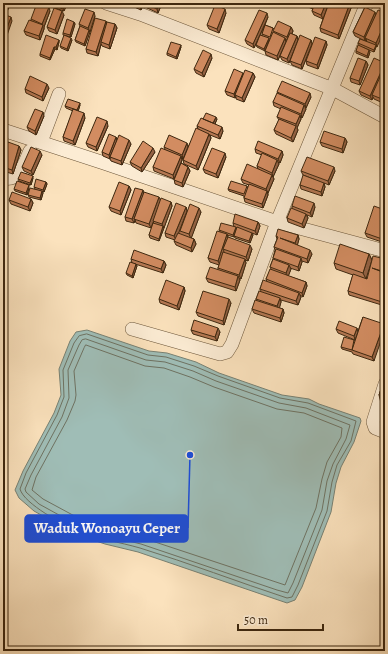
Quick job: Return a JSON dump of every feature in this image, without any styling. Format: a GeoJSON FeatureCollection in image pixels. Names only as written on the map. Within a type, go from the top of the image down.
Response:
{"type":"FeatureCollection","features":[{"type":"Feature","properties":{"kind":"street"},"geometry":{"type":"LineString","coordinates":[[106,3],[140,14],[332,89],[385,117]]}},
{"type":"Feature","properties":{"kind":"street"},"geometry":{"type":"LineString","coordinates":[[132,329],[220,354],[227,352],[232,344],[277,222],[367,3]]}},
{"type":"Feature","properties":{"kind":"street"},"geometry":{"type":"LineString","coordinates":[[3,178],[7,179],[16,177],[20,172],[38,141],[59,94]]}},
{"type":"Feature","properties":{"kind":"street"},"geometry":{"type":"LineString","coordinates":[[3,130],[277,222],[385,251]]}},
{"type":"Feature","properties":{"kind":"street"},"geometry":{"type":"LineString","coordinates":[[385,384],[373,422],[375,428],[385,432]]}},
{"type":"Feature","properties":{"kind":"water"},"geometry":{"type":"Polygon","coordinates":[[[87,330],[149,351],[167,353],[196,362],[219,373],[282,395],[309,399],[360,418],[361,421],[354,442],[341,467],[336,483],[331,512],[302,587],[295,600],[287,603],[138,552],[105,544],[75,534],[34,511],[19,498],[15,490],[23,471],[54,413],[61,395],[59,369],[70,341],[76,332],[87,330]]]}},
{"type":"Feature","properties":{"kind":"building"},"geometry":{"type":"Polygon","coordinates":[[[3,3],[7,3],[3,12],[3,3]]]}},
{"type":"Feature","properties":{"kind":"building"},"geometry":{"type":"Polygon","coordinates":[[[37,3],[49,7],[42,24],[31,19],[37,3]]]}},
{"type":"Feature","properties":{"kind":"building"},"geometry":{"type":"Polygon","coordinates":[[[56,3],[65,3],[63,9],[55,6],[56,3]]]}},
{"type":"Feature","properties":{"kind":"building"},"geometry":{"type":"Polygon","coordinates":[[[132,3],[141,3],[140,6],[132,3]]]}},
{"type":"Feature","properties":{"kind":"building"},"geometry":{"type":"Polygon","coordinates":[[[144,3],[159,3],[157,9],[144,3]]]}},
{"type":"Feature","properties":{"kind":"building"},"geometry":{"type":"Polygon","coordinates":[[[315,3],[326,3],[321,15],[312,11],[315,3]]]}},
{"type":"Feature","properties":{"kind":"building"},"geometry":{"type":"Polygon","coordinates":[[[329,3],[350,3],[338,35],[320,28],[329,3]]]}},
{"type":"Feature","properties":{"kind":"building"},"geometry":{"type":"Polygon","coordinates":[[[215,5],[225,9],[217,29],[207,25],[215,5]]]}},
{"type":"Feature","properties":{"kind":"building"},"geometry":{"type":"Polygon","coordinates":[[[365,7],[375,12],[364,37],[353,32],[365,7]]]}},
{"type":"Feature","properties":{"kind":"building"},"geometry":{"type":"Polygon","coordinates":[[[54,8],[62,11],[55,30],[47,27],[54,8]]]}},
{"type":"Feature","properties":{"kind":"building"},"geometry":{"type":"Polygon","coordinates":[[[85,9],[94,12],[88,28],[79,24],[85,9]]]}},
{"type":"Feature","properties":{"kind":"building"},"geometry":{"type":"Polygon","coordinates":[[[259,10],[267,13],[253,44],[245,40],[259,10]]]}},
{"type":"Feature","properties":{"kind":"building"},"geometry":{"type":"Polygon","coordinates":[[[378,10],[385,13],[385,22],[376,43],[365,38],[378,10]]]}},
{"type":"Feature","properties":{"kind":"building"},"geometry":{"type":"Polygon","coordinates":[[[3,14],[11,17],[3,38],[3,14]]]}},
{"type":"Feature","properties":{"kind":"building"},"geometry":{"type":"Polygon","coordinates":[[[95,18],[106,21],[96,52],[86,49],[95,18]]]}},
{"type":"Feature","properties":{"kind":"building"},"geometry":{"type":"Polygon","coordinates":[[[67,19],[74,22],[70,35],[63,33],[67,19]]]}},
{"type":"Feature","properties":{"kind":"building"},"geometry":{"type":"Polygon","coordinates":[[[29,20],[43,25],[39,36],[24,31],[29,20]]]}},
{"type":"Feature","properties":{"kind":"building"},"geometry":{"type":"Polygon","coordinates":[[[278,21],[291,27],[287,37],[273,31],[278,21]]]}},
{"type":"Feature","properties":{"kind":"building"},"geometry":{"type":"Polygon","coordinates":[[[107,22],[115,24],[109,45],[101,42],[107,22]]]}},
{"type":"Feature","properties":{"kind":"building"},"geometry":{"type":"Polygon","coordinates":[[[265,25],[273,28],[270,37],[262,34],[265,25]]]}},
{"type":"Feature","properties":{"kind":"building"},"geometry":{"type":"Polygon","coordinates":[[[80,26],[89,30],[84,44],[75,40],[80,26]]]}},
{"type":"Feature","properties":{"kind":"building"},"geometry":{"type":"Polygon","coordinates":[[[273,32],[285,38],[277,56],[265,51],[273,32]]]}},
{"type":"Feature","properties":{"kind":"building"},"geometry":{"type":"Polygon","coordinates":[[[290,33],[297,36],[287,59],[280,56],[290,33]]]}},
{"type":"Feature","properties":{"kind":"building"},"geometry":{"type":"Polygon","coordinates":[[[46,35],[59,40],[56,47],[54,47],[50,58],[40,54],[46,35]]]}},
{"type":"Feature","properties":{"kind":"building"},"geometry":{"type":"Polygon","coordinates":[[[64,35],[71,38],[67,49],[60,46],[64,35]]]}},
{"type":"Feature","properties":{"kind":"building"},"geometry":{"type":"Polygon","coordinates":[[[260,35],[269,38],[264,49],[256,45],[260,35]]]}},
{"type":"Feature","properties":{"kind":"building"},"geometry":{"type":"Polygon","coordinates":[[[300,35],[311,40],[301,65],[290,61],[300,35]]]}},
{"type":"Feature","properties":{"kind":"building"},"geometry":{"type":"Polygon","coordinates":[[[315,37],[326,41],[317,65],[306,61],[315,37]]]}},
{"type":"Feature","properties":{"kind":"building"},"geometry":{"type":"Polygon","coordinates":[[[360,39],[376,45],[374,50],[358,43],[360,39]]]}},
{"type":"Feature","properties":{"kind":"building"},"geometry":{"type":"Polygon","coordinates":[[[171,42],[181,45],[176,57],[167,53],[171,42]]]}},
{"type":"Feature","properties":{"kind":"building"},"geometry":{"type":"Polygon","coordinates":[[[358,45],[369,50],[367,56],[356,51],[358,45]]]}},
{"type":"Feature","properties":{"kind":"building"},"geometry":{"type":"Polygon","coordinates":[[[203,50],[211,54],[202,73],[194,69],[203,50]]]}},
{"type":"Feature","properties":{"kind":"building"},"geometry":{"type":"Polygon","coordinates":[[[358,58],[366,61],[359,81],[350,78],[358,58]]]}},
{"type":"Feature","properties":{"kind":"building"},"geometry":{"type":"Polygon","coordinates":[[[374,58],[385,63],[370,96],[359,91],[374,58]]]}},
{"type":"Feature","properties":{"kind":"building"},"geometry":{"type":"Polygon","coordinates":[[[384,68],[385,92],[382,99],[372,95],[384,68]]]}},
{"type":"Feature","properties":{"kind":"building"},"geometry":{"type":"Polygon","coordinates":[[[234,69],[243,73],[234,94],[225,91],[234,69]]]}},
{"type":"Feature","properties":{"kind":"building"},"geometry":{"type":"Polygon","coordinates":[[[245,70],[253,73],[242,98],[235,95],[245,70]]]}},
{"type":"Feature","properties":{"kind":"building"},"geometry":{"type":"Polygon","coordinates":[[[30,76],[47,84],[42,97],[25,89],[30,76]]]}},
{"type":"Feature","properties":{"kind":"building"},"geometry":{"type":"Polygon","coordinates":[[[282,81],[310,93],[305,104],[277,92],[282,81]]]}},
{"type":"Feature","properties":{"kind":"building"},"geometry":{"type":"Polygon","coordinates":[[[277,93],[304,105],[301,114],[273,102],[277,93]]]}},
{"type":"Feature","properties":{"kind":"building"},"geometry":{"type":"Polygon","coordinates":[[[68,99],[80,103],[77,110],[65,106],[68,99]]]}},
{"type":"Feature","properties":{"kind":"building"},"geometry":{"type":"Polygon","coordinates":[[[281,107],[300,115],[296,124],[277,117],[281,107]]]}},
{"type":"Feature","properties":{"kind":"building"},"geometry":{"type":"Polygon","coordinates":[[[35,109],[43,112],[35,131],[27,127],[35,109]]]}},
{"type":"Feature","properties":{"kind":"building"},"geometry":{"type":"Polygon","coordinates":[[[73,109],[84,113],[73,141],[63,137],[73,109]]]}},
{"type":"Feature","properties":{"kind":"building"},"geometry":{"type":"Polygon","coordinates":[[[206,113],[216,117],[213,123],[203,119],[206,113]]]}},
{"type":"Feature","properties":{"kind":"building"},"geometry":{"type":"Polygon","coordinates":[[[97,117],[107,121],[96,147],[86,143],[97,117]]]}},
{"type":"Feature","properties":{"kind":"building"},"geometry":{"type":"Polygon","coordinates":[[[201,118],[222,127],[218,135],[197,126],[201,118]]]}},
{"type":"Feature","properties":{"kind":"building"},"geometry":{"type":"Polygon","coordinates":[[[279,119],[296,126],[291,138],[274,130],[279,119]]]}},
{"type":"Feature","properties":{"kind":"building"},"geometry":{"type":"Polygon","coordinates":[[[196,128],[209,134],[196,166],[183,160],[196,128]]]}},
{"type":"Feature","properties":{"kind":"building"},"geometry":{"type":"Polygon","coordinates":[[[324,131],[345,138],[342,149],[320,142],[324,131]]]}},
{"type":"Feature","properties":{"kind":"building"},"geometry":{"type":"Polygon","coordinates":[[[109,134],[116,137],[109,155],[102,152],[109,134]]]}},
{"type":"Feature","properties":{"kind":"building"},"geometry":{"type":"Polygon","coordinates":[[[119,135],[129,140],[121,161],[110,157],[119,135]]]}},
{"type":"Feature","properties":{"kind":"building"},"geometry":{"type":"Polygon","coordinates":[[[169,135],[187,143],[182,155],[164,147],[169,135]]]}},
{"type":"Feature","properties":{"kind":"building"},"geometry":{"type":"Polygon","coordinates":[[[143,141],[153,148],[141,168],[130,162],[143,141]]]}},
{"type":"Feature","properties":{"kind":"building"},"geometry":{"type":"Polygon","coordinates":[[[258,141],[282,151],[278,159],[255,149],[258,141]]]}},
{"type":"Feature","properties":{"kind":"building"},"geometry":{"type":"Polygon","coordinates":[[[8,142],[19,146],[12,170],[3,167],[3,159],[8,142]]]}},
{"type":"Feature","properties":{"kind":"building"},"geometry":{"type":"Polygon","coordinates":[[[31,147],[40,151],[31,171],[22,167],[31,147]]]}},
{"type":"Feature","properties":{"kind":"building"},"geometry":{"type":"Polygon","coordinates":[[[161,148],[181,156],[173,175],[153,167],[161,148]]]}},
{"type":"Feature","properties":{"kind":"building"},"geometry":{"type":"Polygon","coordinates":[[[212,148],[225,153],[216,174],[203,169],[212,148]]]}},
{"type":"Feature","properties":{"kind":"building"},"geometry":{"type":"Polygon","coordinates":[[[262,153],[277,160],[272,173],[257,166],[262,153]]]}},
{"type":"Feature","properties":{"kind":"building"},"geometry":{"type":"Polygon","coordinates":[[[307,157],[334,167],[328,181],[301,171],[307,157]]]}},
{"type":"Feature","properties":{"kind":"building"},"geometry":{"type":"Polygon","coordinates":[[[181,163],[188,167],[182,183],[174,180],[181,163]]]}},
{"type":"Feature","properties":{"kind":"building"},"geometry":{"type":"Polygon","coordinates":[[[247,164],[272,175],[266,189],[241,179],[247,164]]]}},
{"type":"Feature","properties":{"kind":"building"},"geometry":{"type":"Polygon","coordinates":[[[21,172],[33,176],[30,183],[18,179],[21,172]]]}},
{"type":"Feature","properties":{"kind":"building"},"geometry":{"type":"Polygon","coordinates":[[[303,175],[324,183],[321,192],[300,185],[303,175]]]}},
{"type":"Feature","properties":{"kind":"building"},"geometry":{"type":"Polygon","coordinates":[[[36,179],[46,182],[43,190],[34,187],[36,179]]]}},
{"type":"Feature","properties":{"kind":"building"},"geometry":{"type":"Polygon","coordinates":[[[17,181],[29,185],[26,193],[14,189],[17,181]]]}},
{"type":"Feature","properties":{"kind":"building"},"geometry":{"type":"Polygon","coordinates":[[[231,181],[247,186],[244,194],[228,189],[231,181]]]}},
{"type":"Feature","properties":{"kind":"building"},"geometry":{"type":"Polygon","coordinates":[[[119,182],[129,186],[120,211],[109,207],[119,182]]]}},
{"type":"Feature","properties":{"kind":"building"},"geometry":{"type":"Polygon","coordinates":[[[249,184],[267,191],[262,204],[244,198],[249,184]]]}},
{"type":"Feature","properties":{"kind":"building"},"geometry":{"type":"Polygon","coordinates":[[[30,188],[42,191],[40,198],[28,195],[30,188]]]}},
{"type":"Feature","properties":{"kind":"building"},"geometry":{"type":"Polygon","coordinates":[[[135,188],[143,190],[132,219],[125,217],[135,188]]]}},
{"type":"Feature","properties":{"kind":"building"},"geometry":{"type":"Polygon","coordinates":[[[12,192],[31,199],[28,207],[9,200],[12,192]]]}},
{"type":"Feature","properties":{"kind":"building"},"geometry":{"type":"Polygon","coordinates":[[[144,192],[159,197],[149,224],[134,219],[144,192]]]}},
{"type":"Feature","properties":{"kind":"building"},"geometry":{"type":"Polygon","coordinates":[[[295,196],[314,203],[310,213],[292,206],[295,196]]]}},
{"type":"Feature","properties":{"kind":"building"},"geometry":{"type":"Polygon","coordinates":[[[161,198],[171,202],[162,224],[153,221],[161,198]]]}},
{"type":"Feature","properties":{"kind":"building"},"geometry":{"type":"Polygon","coordinates":[[[385,201],[385,210],[382,209],[385,201]]]}},
{"type":"Feature","properties":{"kind":"building"},"geometry":{"type":"Polygon","coordinates":[[[176,203],[186,207],[174,236],[165,233],[176,203]]]}},
{"type":"Feature","properties":{"kind":"building"},"geometry":{"type":"Polygon","coordinates":[[[190,204],[199,208],[189,234],[180,231],[190,204]]]}},
{"type":"Feature","properties":{"kind":"building"},"geometry":{"type":"Polygon","coordinates":[[[374,206],[385,210],[385,240],[365,233],[374,206]]]}},
{"type":"Feature","properties":{"kind":"building"},"geometry":{"type":"Polygon","coordinates":[[[291,208],[306,214],[302,224],[287,218],[291,208]]]}},
{"type":"Feature","properties":{"kind":"building"},"geometry":{"type":"Polygon","coordinates":[[[235,214],[258,222],[255,231],[233,223],[235,214]]]}},
{"type":"Feature","properties":{"kind":"building"},"geometry":{"type":"Polygon","coordinates":[[[153,223],[163,226],[159,239],[149,235],[153,223]]]}},
{"type":"Feature","properties":{"kind":"building"},"geometry":{"type":"Polygon","coordinates":[[[221,223],[236,227],[233,235],[219,230],[221,223]]]}},
{"type":"Feature","properties":{"kind":"building"},"geometry":{"type":"Polygon","coordinates":[[[237,227],[252,233],[249,241],[234,236],[237,227]]]}},
{"type":"Feature","properties":{"kind":"building"},"geometry":{"type":"Polygon","coordinates":[[[278,229],[298,235],[295,243],[280,238],[310,250],[307,259],[274,247],[278,237],[276,236],[278,229]]]}},
{"type":"Feature","properties":{"kind":"building"},"geometry":{"type":"Polygon","coordinates":[[[217,231],[227,234],[218,261],[208,258],[217,231]]]}},
{"type":"Feature","properties":{"kind":"building"},"geometry":{"type":"Polygon","coordinates":[[[178,233],[194,239],[191,248],[174,241],[178,233]]]}},
{"type":"Feature","properties":{"kind":"building"},"geometry":{"type":"Polygon","coordinates":[[[228,237],[250,245],[246,257],[223,249],[228,237]]]}},
{"type":"Feature","properties":{"kind":"building"},"geometry":{"type":"Polygon","coordinates":[[[340,244],[369,254],[363,273],[334,263],[340,244]]]}},
{"type":"Feature","properties":{"kind":"building"},"geometry":{"type":"Polygon","coordinates":[[[276,249],[301,258],[298,267],[273,258],[276,249]]]}},
{"type":"Feature","properties":{"kind":"building"},"geometry":{"type":"Polygon","coordinates":[[[134,250],[164,261],[161,269],[131,259],[134,250]]]}},
{"type":"Feature","properties":{"kind":"building"},"geometry":{"type":"Polygon","coordinates":[[[223,252],[245,259],[239,275],[218,268],[223,252]]]}},
{"type":"Feature","properties":{"kind":"building"},"geometry":{"type":"Polygon","coordinates":[[[373,256],[385,259],[385,272],[372,268],[385,273],[385,303],[348,291],[353,274],[367,279],[373,256]]]}},
{"type":"Feature","properties":{"kind":"building"},"geometry":{"type":"Polygon","coordinates":[[[273,259],[289,265],[286,273],[270,267],[273,259]]]}},
{"type":"Feature","properties":{"kind":"building"},"geometry":{"type":"Polygon","coordinates":[[[130,262],[136,264],[132,276],[126,273],[130,262]]]}},
{"type":"Feature","properties":{"kind":"building"},"geometry":{"type":"Polygon","coordinates":[[[210,267],[238,276],[235,287],[206,278],[210,267]]]}},
{"type":"Feature","properties":{"kind":"building"},"geometry":{"type":"Polygon","coordinates":[[[270,269],[306,282],[302,293],[266,279],[270,269]]]}},
{"type":"Feature","properties":{"kind":"building"},"geometry":{"type":"Polygon","coordinates":[[[166,280],[184,287],[177,306],[159,299],[166,280]]]}},
{"type":"Feature","properties":{"kind":"building"},"geometry":{"type":"Polygon","coordinates":[[[263,280],[299,293],[296,301],[260,289],[263,280]]]}},
{"type":"Feature","properties":{"kind":"building"},"geometry":{"type":"Polygon","coordinates":[[[203,291],[229,299],[223,321],[196,312],[203,291]]]}},
{"type":"Feature","properties":{"kind":"building"},"geometry":{"type":"Polygon","coordinates":[[[259,291],[280,298],[277,306],[256,299],[259,291]]]}},
{"type":"Feature","properties":{"kind":"building"},"geometry":{"type":"Polygon","coordinates":[[[255,300],[283,309],[280,318],[252,309],[255,300]]]}},
{"type":"Feature","properties":{"kind":"building"},"geometry":{"type":"Polygon","coordinates":[[[363,317],[384,324],[372,357],[352,350],[363,317]]]}},
{"type":"Feature","properties":{"kind":"building"},"geometry":{"type":"Polygon","coordinates":[[[194,320],[218,328],[215,337],[191,330],[194,320]]]}},
{"type":"Feature","properties":{"kind":"building"},"geometry":{"type":"Polygon","coordinates":[[[339,321],[357,328],[354,336],[336,329],[339,321]]]}},
{"type":"Feature","properties":{"kind":"building"},"geometry":{"type":"Polygon","coordinates":[[[344,337],[354,340],[352,350],[341,347],[344,337]]]}},
{"type":"Feature","properties":{"kind":"building"},"geometry":{"type":"Polygon","coordinates":[[[385,377],[385,398],[379,395],[385,377]]]}},
{"type":"Feature","properties":{"kind":"place","name":"Waduk Wonoayu Ceper"},"geometry":{"type":"Point","coordinates":[190,455]}}]}
